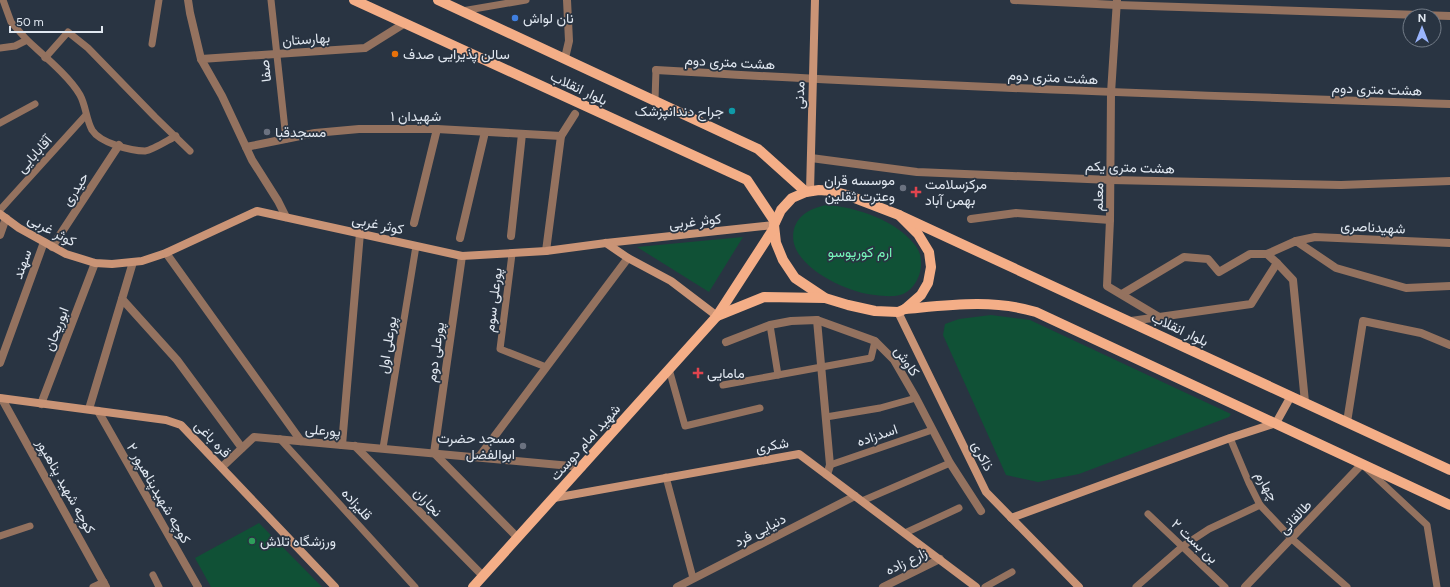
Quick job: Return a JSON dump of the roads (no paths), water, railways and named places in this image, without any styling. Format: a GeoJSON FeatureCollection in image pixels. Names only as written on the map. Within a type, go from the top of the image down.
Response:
{"type":"FeatureCollection","features":[{"type":"Feature","properties":{"kind":"main road","name":"بلوار انقلاب"},"geometry":{"type":"LineString","coordinates":[[354,0],[747,180],[774,225]]}},
{"type":"Feature","properties":{"kind":"main road","name":"بلوار انقلاب"},"geometry":{"type":"LineString","coordinates":[[438,0],[758,149],[808,191]]}},
{"type":"Feature","properties":{"kind":"main road"},"geometry":{"type":"LineString","coordinates":[[825,298],[795,278],[783,260],[776,243],[774,225],[781,210],[792,198],[808,191],[832,191],[899,215],[918,234],[929,252],[931,268],[928,283],[921,295],[901,311]]}},
{"type":"Feature","properties":{"kind":"main road","name":"بلوار انقلاب"},"geometry":{"type":"LineString","coordinates":[[899,215],[1131,321],[1450,470]]}},
{"type":"Feature","properties":{"kind":"main road","name":"شهید امام دوست"},"geometry":{"type":"LineString","coordinates":[[473,587],[716,316],[774,225]]}},
{"type":"Feature","properties":{"kind":"main road"},"geometry":{"type":"LineString","coordinates":[[716,316],[764,297],[825,298],[876,312],[958,305],[998,304],[1018,307],[1036,312],[1450,505]]}},
{"type":"Feature","properties":{"kind":"street"},"geometry":{"type":"LineString","coordinates":[[188,0],[201,59],[222,96],[252,160],[278,201],[286,217]]}},
{"type":"Feature","properties":{"kind":"street"},"geometry":{"type":"LineString","coordinates":[[565,58],[570,41],[567,0]]}},
{"type":"Feature","properties":{"kind":"street","name":"مدنی"},"geometry":{"type":"LineString","coordinates":[[808,191],[811,158],[815,0]]}},
{"type":"Feature","properties":{"kind":"street"},"geometry":{"type":"LineString","coordinates":[[1014,0],[1117,2],[1450,16]]}},
{"type":"Feature","properties":{"kind":"street","name":"معلم"},"geometry":{"type":"LineString","coordinates":[[1117,2],[1111,93],[1111,180],[1107,286],[1159,317]]}},
{"type":"Feature","properties":{"kind":"street","name":"بهارستان"},"geometry":{"type":"LineString","coordinates":[[201,59],[365,48],[405,24]]}},
{"type":"Feature","properties":{"kind":"street","name":"هشت متری دوم"},"geometry":{"type":"LineString","coordinates":[[656,70],[813,80],[1111,93],[1450,104]]}},
{"type":"Feature","properties":{"kind":"street"},"geometry":{"type":"LineString","coordinates":[[546,251],[561,136],[575,114]]}},
{"type":"Feature","properties":{"kind":"street","name":"شهیدان ۱"},"geometry":{"type":"LineString","coordinates":[[246,147],[315,133],[359,129],[437,129],[561,136]]}},
{"type":"Feature","properties":{"kind":"street"},"geometry":{"type":"LineString","coordinates":[[414,223],[437,129]]}},
{"type":"Feature","properties":{"kind":"street"},"geometry":{"type":"LineString","coordinates":[[460,238],[485,132]]}},
{"type":"Feature","properties":{"kind":"street"},"geometry":{"type":"LineString","coordinates":[[511,236],[522,134]]}},
{"type":"Feature","properties":{"kind":"street","name":"حیدری"},"geometry":{"type":"LineString","coordinates":[[52,247],[119,145]]}},
{"type":"Feature","properties":{"kind":"street","name":"هشت متری یکم"},"geometry":{"type":"LineString","coordinates":[[811,158],[917,172],[1111,180],[1341,185],[1450,181]]}},
{"type":"Feature","properties":{"kind":"street","name":"کوثر غربی"},"geometry":{"type":"LineString","coordinates":[[3,216],[19,228],[66,254],[95,263],[112,264],[142,261],[166,253],[257,211],[462,256],[546,251],[774,225]]}},
{"type":"Feature","properties":{"kind":"street"},"geometry":{"type":"LineString","coordinates":[[972,219],[1016,213],[1110,220]]}},
{"type":"Feature","properties":{"kind":"street"},"geometry":{"type":"LineString","coordinates":[[0,235],[3,216]]}},
{"type":"Feature","properties":{"kind":"street"},"geometry":{"type":"LineString","coordinates":[[342,445],[360,233]]}},
{"type":"Feature","properties":{"kind":"street","name":"شهید‌ناصری"},"geometry":{"type":"LineString","coordinates":[[1122,294],[1184,258],[1208,259],[1219,272],[1250,254],[1267,254],[1296,241],[1314,237],[1450,243]]}},
{"type":"Feature","properties":{"kind":"street"},"geometry":{"type":"LineString","coordinates":[[1296,241],[1336,268],[1406,288],[1450,286]]}},
{"type":"Feature","properties":{"kind":"street","name":"سهند"},"geometry":{"type":"LineString","coordinates":[[0,362],[44,242]]}},
{"type":"Feature","properties":{"kind":"street"},"geometry":{"type":"LineString","coordinates":[[606,243],[628,258],[671,280],[716,316]]}},
{"type":"Feature","properties":{"kind":"street"},"geometry":{"type":"LineString","coordinates":[[166,253],[301,441]]}},
{"type":"Feature","properties":{"kind":"street"},"geometry":{"type":"LineString","coordinates":[[1267,254],[1293,280],[1305,402]]}},
{"type":"Feature","properties":{"kind":"street","name":"پورعلی دوم"},"geometry":{"type":"LineString","coordinates":[[434,453],[462,256]]}},
{"type":"Feature","properties":{"kind":"street"},"geometry":{"type":"LineString","coordinates":[[479,457],[628,258]]}},
{"type":"Feature","properties":{"kind":"street"},"geometry":{"type":"LineString","coordinates":[[93,410],[133,262]]}},
{"type":"Feature","properties":{"kind":"street","name":"ابوریحان"},"geometry":{"type":"LineString","coordinates":[[41,404],[95,263]]}},
{"type":"Feature","properties":{"kind":"street"},"geometry":{"type":"LineString","coordinates":[[1131,321],[1251,304],[1277,263]]}},
{"type":"Feature","properties":{"kind":"street"},"geometry":{"type":"LineString","coordinates":[[122,299],[177,360],[242,448]]}},
{"type":"Feature","properties":{"kind":"street","name":"ذاکری"},"geometry":{"type":"LineString","coordinates":[[901,311],[986,492],[1079,587]]}},
{"type":"Feature","properties":{"kind":"street"},"geometry":{"type":"LineString","coordinates":[[816,320],[822,367],[830,465],[826,475]]}},
{"type":"Feature","properties":{"kind":"street","name":"کاوش"},"geometry":{"type":"LineString","coordinates":[[726,342],[770,325],[791,321],[816,320],[875,341],[894,360],[950,463],[981,511]]}},
{"type":"Feature","properties":{"kind":"street"},"geometry":{"type":"LineString","coordinates":[[1347,422],[1363,321],[1421,333],[1450,345]]}},
{"type":"Feature","properties":{"kind":"street"},"geometry":{"type":"LineString","coordinates":[[1011,518],[1230,438],[1276,423],[1292,396]]}},
{"type":"Feature","properties":{"kind":"street","name":"قره باغی"},"geometry":{"type":"LineString","coordinates":[[1,398],[166,420],[182,425],[335,587]]}},
{"type":"Feature","properties":{"kind":"street","name":"کوچه شهید پناهپور"},"geometry":{"type":"LineString","coordinates":[[1,398],[105,584]]}},
{"type":"Feature","properties":{"kind":"street","name":"۲ کوچه شهیدپناهپور"},"geometry":{"type":"LineString","coordinates":[[93,410],[198,587]]}},
{"type":"Feature","properties":{"kind":"street","name":"پورعلی"},"geometry":{"type":"LineString","coordinates":[[222,467],[254,437],[582,467]]}},
{"type":"Feature","properties":{"kind":"street","name":"نجاران"},"geometry":{"type":"LineString","coordinates":[[355,446],[483,576]]}},
{"type":"Feature","properties":{"kind":"street"},"geometry":{"type":"LineString","coordinates":[[434,453],[518,538]]}},
{"type":"Feature","properties":{"kind":"street","name":"شکری"},"geometry":{"type":"LineString","coordinates":[[554,498],[799,454],[976,587]]}},
{"type":"Feature","properties":{"kind":"street","name":"طالقانی"},"geometry":{"type":"LineString","coordinates":[[1245,587],[1362,464]]}},
{"type":"Feature","properties":{"kind":"street","name":"دنیایی فرد"},"geometry":{"type":"LineString","coordinates":[[676,587],[858,498]]}},
{"type":"Feature","properties":{"kind":"street","name":"زارع زاده"},"geometry":{"type":"LineString","coordinates":[[883,587],[940,559]]}},
{"type":"Feature","properties":{"kind":"lane"},"geometry":{"type":"LineString","coordinates":[[3,0],[11,22],[27,40],[72,84],[80,96],[93,130],[100,139],[146,151],[176,136]]}},
{"type":"Feature","properties":{"kind":"lane"},"geometry":{"type":"LineString","coordinates":[[152,44],[159,0]]}},
{"type":"Feature","properties":{"kind":"lane","name":"صفا"},"geometry":{"type":"LineString","coordinates":[[271,0],[286,139]]}},
{"type":"Feature","properties":{"kind":"lane"},"geometry":{"type":"LineString","coordinates":[[462,11],[526,0]]}},
{"type":"Feature","properties":{"kind":"lane"},"geometry":{"type":"LineString","coordinates":[[45,58],[68,32],[88,48],[190,151]]}},
{"type":"Feature","properties":{"kind":"lane"},"geometry":{"type":"LineString","coordinates":[[0,48],[15,46],[27,40]]}},
{"type":"Feature","properties":{"kind":"lane"},"geometry":{"type":"LineString","coordinates":[[655,100],[656,70]]}},
{"type":"Feature","properties":{"kind":"lane"},"geometry":{"type":"LineString","coordinates":[[0,123],[35,104]]}},
{"type":"Feature","properties":{"kind":"lane","name":"آقابابایی"},"geometry":{"type":"LineString","coordinates":[[0,210],[86,115]]}},
{"type":"Feature","properties":{"kind":"lane","name":"پورعلی اول"},"geometry":{"type":"LineString","coordinates":[[383,448],[416,246]]}},
{"type":"Feature","properties":{"kind":"lane","name":"پورعلی سوم"},"geometry":{"type":"LineString","coordinates":[[512,254],[500,349],[546,366]]}},
{"type":"Feature","properties":{"kind":"lane"},"geometry":{"type":"LineString","coordinates":[[770,325],[778,375]]}},
{"type":"Feature","properties":{"kind":"lane"},"geometry":{"type":"LineString","coordinates":[[723,385],[871,358],[875,341]]}},
{"type":"Feature","properties":{"kind":"lane"},"geometry":{"type":"LineString","coordinates":[[669,369],[685,426],[760,408]]}},
{"type":"Feature","properties":{"kind":"lane"},"geometry":{"type":"LineString","coordinates":[[826,417],[880,408],[916,398]]}},
{"type":"Feature","properties":{"kind":"lane","name":"اسدزاده"},"geometry":{"type":"LineString","coordinates":[[830,465],[932,430]]}},
{"type":"Feature","properties":{"kind":"lane","name":"چهارم"},"geometry":{"type":"LineString","coordinates":[[1230,438],[1249,483],[1260,504],[1292,539],[1347,587]]}},
{"type":"Feature","properties":{"kind":"lane","name":"قلیزاده"},"geometry":{"type":"LineString","coordinates":[[280,439],[415,587]]}},
{"type":"Feature","properties":{"kind":"lane"},"geometry":{"type":"LineString","coordinates":[[858,498],[950,463]]}},
{"type":"Feature","properties":{"kind":"lane"},"geometry":{"type":"LineString","coordinates":[[1362,464],[1427,525],[1438,587]]}},
{"type":"Feature","properties":{"kind":"lane"},"geometry":{"type":"LineString","coordinates":[[666,477],[694,578]]}},
{"type":"Feature","properties":{"kind":"lane"},"geometry":{"type":"LineString","coordinates":[[1136,587],[1183,546],[1209,529],[1260,504]]}},
{"type":"Feature","properties":{"kind":"lane"},"geometry":{"type":"LineString","coordinates":[[905,533],[959,508]]}},
{"type":"Feature","properties":{"kind":"lane","name":"بن بست ۲"},"geometry":{"type":"LineString","coordinates":[[1148,514],[1225,587]]}},
{"type":"Feature","properties":{"kind":"lane"},"geometry":{"type":"LineString","coordinates":[[0,536],[30,526]]}},
{"type":"Feature","properties":{"kind":"lane"},"geometry":{"type":"LineString","coordinates":[[985,587],[1012,572]]}},
{"type":"Feature","properties":{"kind":"lane"},"geometry":{"type":"LineString","coordinates":[[153,575],[159,587]]}},
{"type":"Feature","properties":{"kind":"lane"},"geometry":{"type":"LineString","coordinates":[[94,587],[105,584]]}},
{"type":"Feature","properties":{"kind":"place","name":"نان لواش"},"geometry":{"type":"Point","coordinates":[515,18]}},
{"type":"Feature","properties":{"kind":"place","name":"سالن پذیرایی صدف"},"geometry":{"type":"Point","coordinates":[395,54]}},
{"type":"Feature","properties":{"kind":"place","name":"جراح دندانپزشک"},"geometry":{"type":"Point","coordinates":[732,111]}},
{"type":"Feature","properties":{"kind":"place","name":"مسجدقبا"},"geometry":{"type":"Point","coordinates":[267,132]}},
{"type":"Feature","properties":{"kind":"place","name":"موسسه قران وعترت ثقلین"},"geometry":{"type":"Point","coordinates":[903,188]}},
{"type":"Feature","properties":{"kind":"place","name":"مرکزسلامت بهمن آباد"},"geometry":{"type":"Point","coordinates":[916,192]}},
{"type":"Feature","properties":{"kind":"place","name":"مامایی"},"geometry":{"type":"Point","coordinates":[698,373]}},
{"type":"Feature","properties":{"kind":"place","name":"مسجد حضرت ابوالفضل"},"geometry":{"type":"Point","coordinates":[523,446]}},
{"type":"Feature","properties":{"kind":"place","name":"ورزشگاه تلاش"},"geometry":{"type":"Point","coordinates":[252,541]}},
{"type":"Feature","properties":{"kind":"park label","name":"ارم کورپوسو"},"geometry":{"type":"Point","coordinates":[860,252]}}]}
